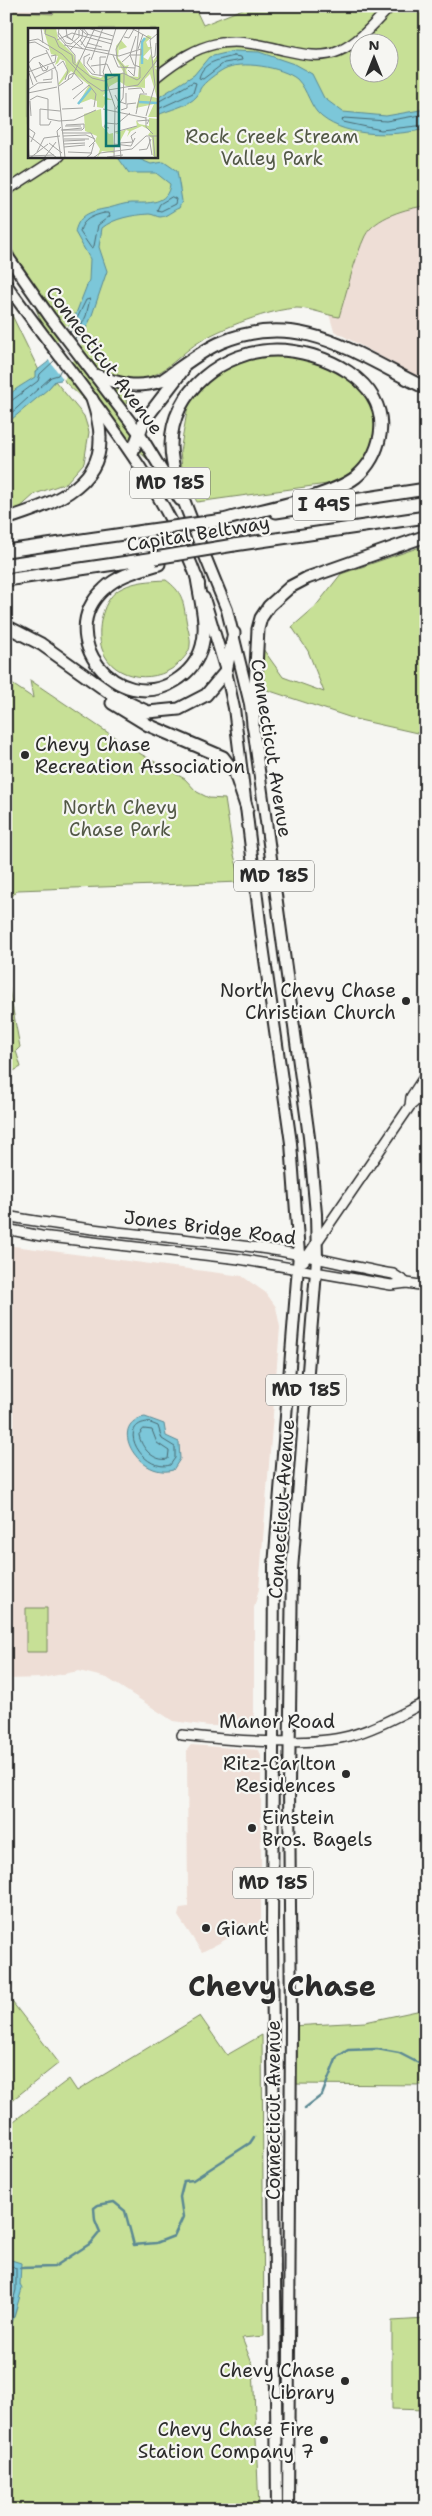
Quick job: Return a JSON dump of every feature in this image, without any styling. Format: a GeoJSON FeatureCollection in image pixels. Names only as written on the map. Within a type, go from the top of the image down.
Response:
{"type":"FeatureCollection","features":[{"type":"Feature","properties":{"kind":"highway"},"geometry":{"type":"LineString","coordinates":[[95,375],[118,383],[142,386],[161,381],[200,354],[235,337],[278,331],[322,337],[426,388]]}},
{"type":"Feature","properties":{"kind":"highway"},"geometry":{"type":"LineString","coordinates":[[198,535],[176,476],[171,446],[176,417],[183,400],[207,374],[239,358],[274,350],[309,354],[326,360],[355,377],[367,388],[375,402],[381,428],[374,456],[356,476],[330,491],[223,520]]}},
{"type":"Feature","properties":{"kind":"highway"},"geometry":{"type":"LineString","coordinates":[[132,453],[147,417],[189,363]]}},
{"type":"Feature","properties":{"kind":"highway"},"geometry":{"type":"LineString","coordinates":[[6,519],[66,495],[89,474],[96,459],[100,438],[92,399]]}},
{"type":"Feature","properties":{"kind":"highway","name":"Capital Beltway"},"geometry":{"type":"LineString","coordinates":[[6,551],[426,489]]}},
{"type":"Feature","properties":{"kind":"highway","name":"Capital Beltway"},"geometry":{"type":"LineString","coordinates":[[6,580],[157,561],[234,545],[426,517]]}},
{"type":"Feature","properties":{"kind":"highway"},"geometry":{"type":"LineString","coordinates":[[253,725],[258,629],[262,618],[279,596],[306,578],[426,536]]}},
{"type":"Feature","properties":{"kind":"highway"},"geometry":{"type":"LineString","coordinates":[[157,561],[118,579],[104,588],[94,600],[88,613],[85,628],[86,641],[93,658],[106,675],[129,687],[143,690],[170,684],[190,669],[197,658],[204,632],[197,578]]}},
{"type":"Feature","properties":{"kind":"highway"},"geometry":{"type":"LineString","coordinates":[[6,626],[41,644],[114,696],[148,712],[179,709],[194,703],[213,688],[226,671],[234,633]]}},
{"type":"Feature","properties":{"kind":"highway"},"geometry":{"type":"LineString","coordinates":[[65,660],[110,701],[133,716],[226,760],[235,773],[247,809]]}},
{"type":"Feature","properties":{"kind":"main road"},"geometry":{"type":"LineString","coordinates":[[158,75],[179,59],[218,42],[257,44],[305,55],[338,51],[355,41],[391,6]]}},
{"type":"Feature","properties":{"kind":"main road"},"geometry":{"type":"LineString","coordinates":[[6,191],[57,158]]}},
{"type":"Feature","properties":{"kind":"main road","name":"Connecticut Avenue"},"geometry":{"type":"LineString","coordinates":[[6,254],[50,317],[139,433],[176,493],[198,535],[234,633],[253,725],[309,1137],[317,1242],[299,1269],[274,1566],[273,2187],[277,2510]]}},
{"type":"Feature","properties":{"kind":"main road","name":"Connecticut Avenue"},"geometry":{"type":"LineString","coordinates":[[6,284],[132,453],[161,502],[197,578],[226,671],[247,809],[262,939],[308,1257],[316,1272],[292,1570],[288,2510]]}},
{"type":"Feature","properties":{"kind":"main road"},"geometry":{"type":"LineString","coordinates":[[410,1106],[411,1097],[426,1074]]}},
{"type":"Feature","properties":{"kind":"main road"},"geometry":{"type":"LineString","coordinates":[[317,1242],[410,1106],[426,1088]]}},
{"type":"Feature","properties":{"kind":"main road","name":"Jones Bridge Road"},"geometry":{"type":"LineString","coordinates":[[6,1216],[43,1223],[198,1240],[308,1257],[393,1274],[407,1283]]}},
{"type":"Feature","properties":{"kind":"main road","name":"Jones Bridge Road"},"geometry":{"type":"LineString","coordinates":[[6,1229],[41,1236],[196,1253],[391,1285],[407,1283],[426,1286]]}},
{"type":"Feature","properties":{"kind":"main road","name":"Manor Road"},"geometry":{"type":"LineString","coordinates":[[182,1735],[273,1740],[350,1736],[426,1702]]}},
{"type":"Feature","properties":{"kind":"shaded area"},"geometry":{"type":"Polygon","coordinates":[[[6,6],[63,6],[53,14],[6,11],[6,6]]]}},
{"type":"Feature","properties":{"kind":"shaded area"},"geometry":{"type":"Polygon","coordinates":[[[426,188],[426,381],[334,331],[326,304],[370,208],[426,188]]]}},
{"type":"Feature","properties":{"kind":"shaded area"},"geometry":{"type":"Polygon","coordinates":[[[6,1245],[242,1276],[266,1293],[276,1307],[280,1327],[259,1589],[254,1608],[254,1720],[243,1726],[209,1726],[173,1721],[107,1678],[79,1671],[42,1678],[6,1679],[6,1245]]]}},
{"type":"Feature","properties":{"kind":"shaded area"},"geometry":{"type":"Polygon","coordinates":[[[191,1745],[259,1750],[261,1756],[261,1921],[202,1952],[178,1916],[180,1908],[188,1907],[187,1750],[191,1745]]]}},
{"type":"Feature","properties":{"kind":"green space","name":"Rock Creek Stream Valley Park"},"geometry":{"type":"Polygon","coordinates":[[[57,6],[194,6],[203,25],[250,6],[426,6],[426,206],[392,215],[370,229],[358,254],[339,317],[297,308],[260,316],[233,325],[199,342],[157,374],[137,379],[126,378],[126,400],[130,420],[141,450],[147,459],[65,382],[14,253],[6,239],[6,11],[53,14],[57,6]]]}},
{"type":"Feature","properties":{"kind":"green space"},"geometry":{"type":"Polygon","coordinates":[[[6,303],[48,389],[55,381],[84,416],[89,432],[84,463],[66,483],[35,494],[6,520],[6,303]]]}},
{"type":"Feature","properties":{"kind":"green space"},"geometry":{"type":"Polygon","coordinates":[[[271,353],[316,359],[341,370],[357,382],[369,400],[376,421],[374,443],[370,453],[355,469],[327,484],[197,502],[183,475],[180,452],[188,406],[201,389],[218,373],[243,359],[271,353]]]}},
{"type":"Feature","properties":{"kind":"green space"},"geometry":{"type":"Polygon","coordinates":[[[426,545],[426,735],[355,719],[264,689],[263,649],[283,677],[324,692],[308,651],[292,627],[315,607],[341,574],[426,545]]]}},
{"type":"Feature","properties":{"kind":"green space"},"geometry":{"type":"Polygon","coordinates":[[[166,580],[179,592],[183,601],[190,639],[189,649],[181,661],[172,669],[161,674],[138,676],[126,674],[108,660],[102,649],[100,624],[105,607],[115,592],[122,588],[143,582],[166,580]]]}},
{"type":"Feature","properties":{"kind":"green space","name":"North Chevy Chase Park"},"geometry":{"type":"Polygon","coordinates":[[[6,680],[33,698],[30,680],[132,749],[185,779],[197,792],[209,798],[225,799],[233,851],[241,882],[17,890],[6,904],[6,680]]]}},
{"type":"Feature","properties":{"kind":"green space"},"geometry":{"type":"Polygon","coordinates":[[[6,973],[20,1047],[16,1051],[21,1067],[6,1075],[6,973]]]}},
{"type":"Feature","properties":{"kind":"green space"},"geometry":{"type":"Polygon","coordinates":[[[26,1608],[47,1608],[47,1652],[26,1652],[26,1608]]]}},
{"type":"Feature","properties":{"kind":"green space"},"geometry":{"type":"Polygon","coordinates":[[[6,1994],[59,2063],[6,2105],[6,1994]]]}},
{"type":"Feature","properties":{"kind":"green space"},"geometry":{"type":"Polygon","coordinates":[[[426,2009],[426,2085],[289,2084],[291,2026],[365,2022],[426,2009]]]}},
{"type":"Feature","properties":{"kind":"green space"},"geometry":{"type":"Polygon","coordinates":[[[200,2016],[227,2055],[262,2035],[264,2336],[242,2338],[253,2366],[259,2510],[6,2510],[6,2127],[69,2079],[77,2091],[200,2016]]]}},
{"type":"Feature","properties":{"kind":"green space"},"geometry":{"type":"Polygon","coordinates":[[[426,2319],[426,2410],[392,2409],[392,2321],[426,2319]]]}},
{"type":"Feature","properties":{"kind":"water"},"geometry":{"type":"Polygon","coordinates":[[[234,51],[259,52],[294,64],[312,74],[324,98],[343,112],[386,116],[426,109],[426,129],[400,133],[372,134],[345,129],[333,124],[318,113],[297,79],[282,71],[251,65],[231,66],[224,69],[204,83],[193,100],[158,115],[158,98],[194,75],[209,57],[234,51]]]}},
{"type":"Feature","properties":{"kind":"water"},"geometry":{"type":"Polygon","coordinates":[[[118,158],[137,158],[151,164],[164,162],[177,171],[182,201],[179,208],[162,217],[149,214],[118,219],[102,228],[99,247],[107,271],[91,318],[61,380],[55,381],[6,424],[7,405],[10,395],[35,377],[35,372],[48,362],[75,316],[89,280],[90,259],[75,232],[80,221],[83,217],[98,210],[126,204],[156,201],[165,196],[168,191],[170,184],[156,173],[129,173],[118,158]]]}},
{"type":"Feature","properties":{"kind":"water"},"geometry":{"type":"Polygon","coordinates":[[[145,1417],[164,1424],[166,1436],[179,1442],[180,1459],[173,1470],[160,1471],[149,1467],[132,1450],[128,1439],[128,1429],[134,1421],[145,1417]]]}},
{"type":"Feature","properties":{"kind":"water"},"geometry":{"type":"Polygon","coordinates":[[[6,2257],[21,2263],[20,2285],[22,2289],[6,2344],[6,2257]]]}},
{"type":"Feature","properties":{"kind":"pier"},"geometry":{"type":"Polygon","coordinates":[[[67,324],[82,343],[64,380],[47,358],[67,324]]]}},
{"type":"Feature","properties":{"kind":"waterway"},"geometry":{"type":"LineString","coordinates":[[305,2108],[322,2095],[337,2057],[348,2050],[377,2049],[399,2053],[426,2067]]}},
{"type":"Feature","properties":{"kind":"waterway"},"geometry":{"type":"LineString","coordinates":[[20,2268],[54,2267],[91,2243],[100,2232],[95,2220],[94,2208],[98,2205],[114,2202],[125,2211],[134,2245],[156,2243],[174,2236],[183,2217],[180,2197],[184,2181],[193,2180],[250,2143],[254,2137]]}},
{"type":"Feature","properties":{"kind":"place","name":"Chevy Chase Recreation Association"},"geometry":{"type":"Point","coordinates":[25,755]}},
{"type":"Feature","properties":{"kind":"place","name":"North Chevy Chase Christian Church"},"geometry":{"type":"Point","coordinates":[406,1001]}},
{"type":"Feature","properties":{"kind":"place","name":"Ritz-Carlton Residences"},"geometry":{"type":"Point","coordinates":[346,1774]}},
{"type":"Feature","properties":{"kind":"place","name":"Einstein Bros. Bagels"},"geometry":{"type":"Point","coordinates":[252,1828]}},
{"type":"Feature","properties":{"kind":"place","name":"Giant"},"geometry":{"type":"Point","coordinates":[206,1928]}},
{"type":"Feature","properties":{"kind":"place","name":"Chevy Chase Library"},"geometry":{"type":"Point","coordinates":[345,2381]}},
{"type":"Feature","properties":{"kind":"place","name":"Chevy Chase Fire Station Company 7"},"geometry":{"type":"Point","coordinates":[324,2440]}},
{"type":"Feature","properties":{"kind":"district","name":"Chevy Chase"},"geometry":{"type":"Point","coordinates":[282,1986]}}]}
